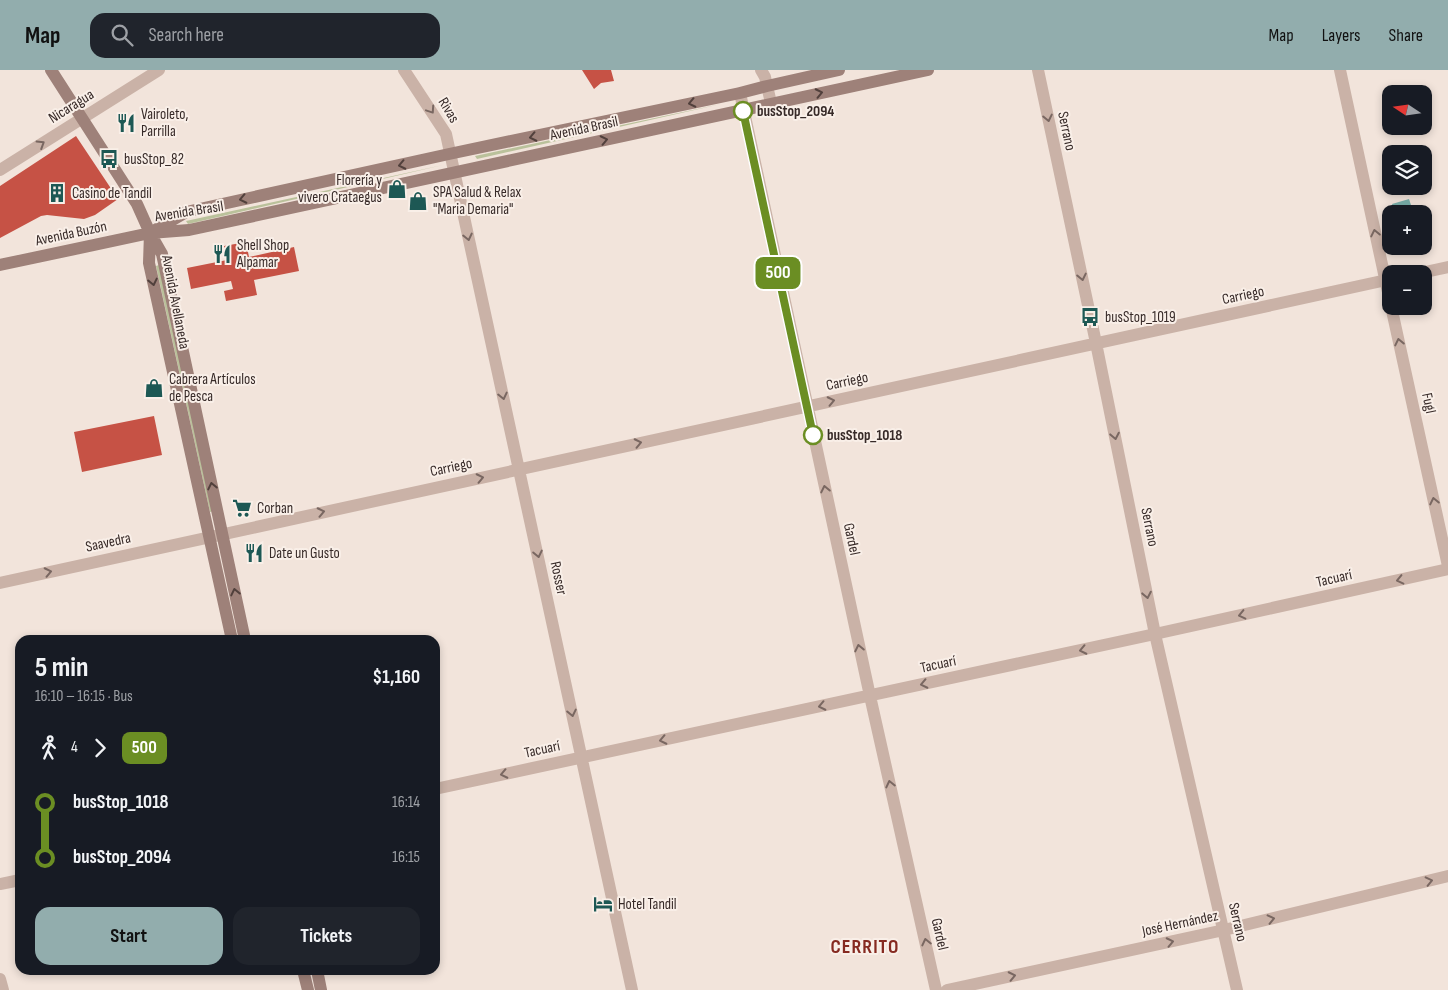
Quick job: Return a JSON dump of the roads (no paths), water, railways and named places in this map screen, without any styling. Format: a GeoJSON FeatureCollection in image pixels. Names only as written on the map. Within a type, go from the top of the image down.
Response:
{"type":"FeatureCollection","features":[{"type":"Feature","properties":{"kind":"main road"},"geometry":{"type":"LineString","coordinates":[[52,70],[137,204],[150,233]]}},
{"type":"Feature","properties":{"kind":"main road","name":"Avenida Brasil"},"geometry":{"type":"LineString","coordinates":[[150,233],[186,212],[740,93],[766,76],[839,70]]}},
{"type":"Feature","properties":{"kind":"main road","name":"Avenida Brasil"},"geometry":{"type":"LineString","coordinates":[[150,233],[190,230],[928,70]]}},
{"type":"Feature","properties":{"kind":"main road","name":"Avenida Buzón"},"geometry":{"type":"LineString","coordinates":[[0,265],[150,233]]}},
{"type":"Feature","properties":{"kind":"main road","name":"Avenida Avellaneda"},"geometry":{"type":"LineString","coordinates":[[150,233],[149,263],[216,535],[244,635]]}},
{"type":"Feature","properties":{"kind":"main road","name":"Avenida Avellaneda"},"geometry":{"type":"LineString","coordinates":[[216,535],[231,635]]}},
{"type":"Feature","properties":{"kind":"main road"},"geometry":{"type":"LineString","coordinates":[[305,975],[308,990]]}},
{"type":"Feature","properties":{"kind":"main road"},"geometry":{"type":"LineString","coordinates":[[318,975],[321,990]]}},
{"type":"Feature","properties":{"kind":"street","name":"Nicaragua"},"geometry":{"type":"LineString","coordinates":[[0,170],[160,70]]}},
{"type":"Feature","properties":{"kind":"street","name":"Rivas"},"geometry":{"type":"LineString","coordinates":[[404,70],[444,128],[453,172]]}},
{"type":"Feature","properties":{"kind":"street","name":"Serrano"},"geometry":{"type":"LineString","coordinates":[[1038,70],[1155,634],[1237,990]]}},
{"type":"Feature","properties":{"kind":"street","name":"Fugl"},"geometry":{"type":"LineString","coordinates":[[1340,70],[1385,265]]}},
{"type":"Feature","properties":{"kind":"street"},"geometry":{"type":"LineString","coordinates":[[766,76],[771,103]]}},
{"type":"Feature","properties":{"kind":"street","name":"Gardel"},"geometry":{"type":"LineString","coordinates":[[740,93],[870,696],[936,990]]}},
{"type":"Feature","properties":{"kind":"street","name":"Rosser"},"geometry":{"type":"LineString","coordinates":[[453,172],[632,990]]}},
{"type":"Feature","properties":{"kind":"street"},"geometry":{"type":"LineString","coordinates":[[1432,270],[1448,267]]}},
{"type":"Feature","properties":{"kind":"street","name":"Carriego"},"geometry":{"type":"LineString","coordinates":[[216,535],[1382,281]]}},
{"type":"Feature","properties":{"kind":"street","name":"Fugl"},"geometry":{"type":"LineString","coordinates":[[1393,315],[1448,567]]}},
{"type":"Feature","properties":{"kind":"street","name":"Saavedra"},"geometry":{"type":"LineString","coordinates":[[0,582],[216,535]]}},
{"type":"Feature","properties":{"kind":"street","name":"Tacuarí"},"geometry":{"type":"LineString","coordinates":[[440,788],[1155,634],[1448,567]]}},
{"type":"Feature","properties":{"kind":"street","name":"José Hernández"},"geometry":{"type":"LineString","coordinates":[[947,990],[1224,930],[1448,876]]}},
{"type":"Feature","properties":{"kind":"street"},"geometry":{"type":"LineString","coordinates":[[0,884],[15,881]]}},
{"type":"Feature","properties":{"kind":"street"},"geometry":{"type":"LineString","coordinates":[[0,978],[2,990]]}},
{"type":"Feature","properties":{"kind":"water"},"geometry":{"type":"Polygon","coordinates":[[[1409,199],[1411,205],[1392,205],[1409,199]]]}},
{"type":"Feature","properties":{"kind":"place","name":"busStop_2094"},"geometry":{"type":"Point","coordinates":[743,111]}},
{"type":"Feature","properties":{"kind":"place","name":"Vairoleto, Parrilla"},"geometry":{"type":"Point","coordinates":[126,123]}},
{"type":"Feature","properties":{"kind":"place","name":"busStop_82"},"geometry":{"type":"Point","coordinates":[109,159]}},
{"type":"Feature","properties":{"kind":"place","name":"Florería y vivero Crataegus"},"geometry":{"type":"Point","coordinates":[397,189]}},
{"type":"Feature","properties":{"kind":"place","name":"Casino de Tandil"},"geometry":{"type":"Point","coordinates":[57,193]}},
{"type":"Feature","properties":{"kind":"place","name":"SPA Salud & Relax \"Maria Demaria\""},"geometry":{"type":"Point","coordinates":[418,201]}},
{"type":"Feature","properties":{"kind":"place","name":"Shell Shop Alpamar"},"geometry":{"type":"Point","coordinates":[222,254]}},
{"type":"Feature","properties":{"kind":"place","name":"busStop_1019"},"geometry":{"type":"Point","coordinates":[1090,317]}},
{"type":"Feature","properties":{"kind":"place","name":"Cabrera Artículos de Pesca"},"geometry":{"type":"Point","coordinates":[154,388]}},
{"type":"Feature","properties":{"kind":"place","name":"busStop_1018"},"geometry":{"type":"Point","coordinates":[813,435]}},
{"type":"Feature","properties":{"kind":"place","name":"Corban"},"geometry":{"type":"Point","coordinates":[242,508]}},
{"type":"Feature","properties":{"kind":"place","name":"Date un Gusto"},"geometry":{"type":"Point","coordinates":[254,553]}},
{"type":"Feature","properties":{"kind":"place","name":"Hotel Tandil"},"geometry":{"type":"Point","coordinates":[603,904]}},
{"type":"Feature","properties":{"kind":"district","name":"CERRITO"},"geometry":{"type":"Point","coordinates":[865,946]}}]}
